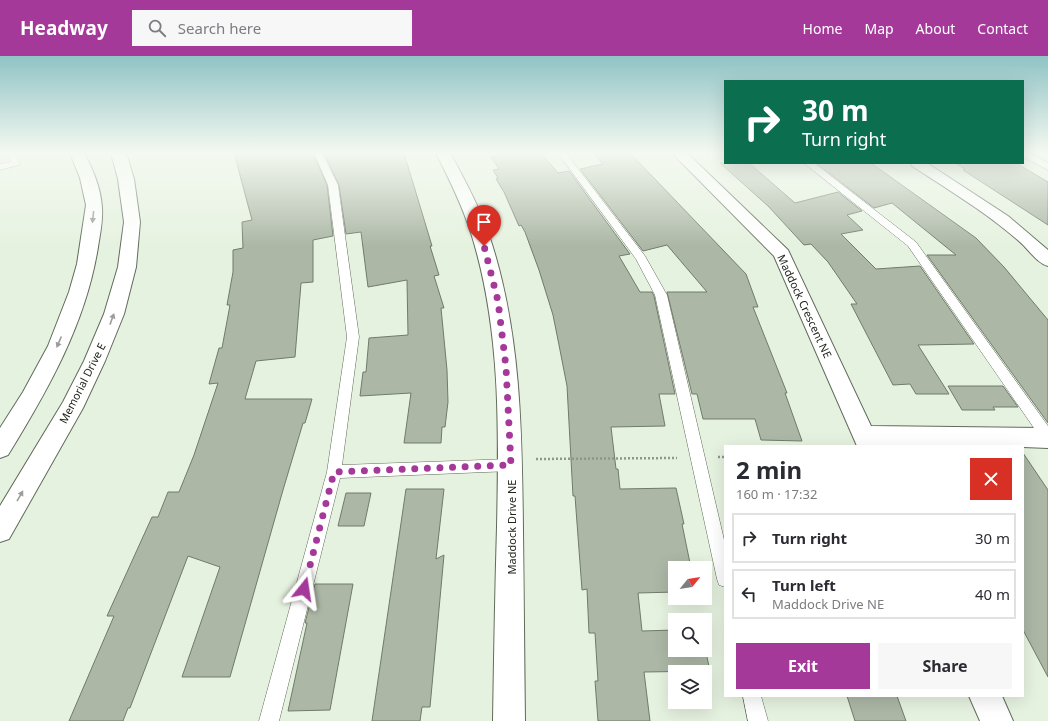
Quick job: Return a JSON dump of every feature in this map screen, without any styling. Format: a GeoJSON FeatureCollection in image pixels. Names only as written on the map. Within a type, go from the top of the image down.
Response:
{"type":"FeatureCollection","features":[{"type":"Feature","properties":{"kind":"street"},"geometry":{"type":"LineString","coordinates":[[0,448],[26,408],[48,367],[78,299],[89,248],[94,206],[89,184]]}},
{"type":"Feature","properties":{"kind":"street","name":"Memorial Drive E"},"geometry":{"type":"LineString","coordinates":[[0,530],[71,408],[99,354],[122,292],[132,240],[132,198],[128,184]]}},
{"type":"Feature","properties":{"kind":"street","name":"Maddock Drive NE"},"geometry":{"type":"LineString","coordinates":[[459,184],[470,206],[484,246],[498,301],[508,380],[511,465],[509,721]]}},
{"type":"Feature","properties":{"kind":"street","name":"Maddock Crescent NE"},"geometry":{"type":"LineString","coordinates":[[711,184],[782,254],[867,441]]}},
{"type":"Feature","properties":{"kind":"street"},"geometry":{"type":"LineString","coordinates":[[948,184],[1007,222],[1033,243],[1048,260]]}},
{"type":"Feature","properties":{"kind":"street"},"geometry":{"type":"LineString","coordinates":[[867,441],[1048,438]]}},
{"type":"Feature","properties":{"kind":"street"},"geometry":{"type":"LineString","coordinates":[[985,697],[997,721]]}},
{"type":"Feature","properties":{"kind":"lane"},"geometry":{"type":"LineString","coordinates":[[269,721],[334,472],[353,337],[343,249],[333,184]]}},
{"type":"Feature","properties":{"kind":"lane"},"geometry":{"type":"LineString","coordinates":[[585,184],[641,258],[662,295],[724,575]]}},
{"type":"Feature","properties":{"kind":"lane"},"geometry":{"type":"LineString","coordinates":[[835,184],[912,244],[1048,438]]}},
{"type":"Feature","properties":{"kind":"lane"},"geometry":{"type":"LineString","coordinates":[[334,472],[511,465]]}},
{"type":"Feature","properties":{"kind":"lane"},"geometry":{"type":"LineString","coordinates":[[752,697],[758,721]]}},
{"type":"Feature","properties":{"kind":"path"},"geometry":{"type":"LineString","coordinates":[[511,465],[536,459],[724,457]]}},
{"type":"Feature","properties":{"kind":"building"},"geometry":{"type":"Polygon","coordinates":[[[242,184],[327,184],[333,236],[313,240],[313,282],[301,283],[295,357],[256,361],[245,399],[312,399],[305,423],[303,423],[283,490],[230,677],[182,677],[220,567],[188,556],[130,708],[128,708],[123,721],[69,721],[114,616],[107,616],[152,517],[158,517],[168,492],[179,492],[194,455],[218,383],[209,384],[219,348],[222,348],[230,305],[227,305],[233,272],[233,250],[243,248],[242,222],[252,220],[242,184]]]}},
{"type":"Feature","properties":{"kind":"building"},"geometry":{"type":"Polygon","coordinates":[[[413,184],[432,246],[430,246],[439,275],[434,276],[444,308],[441,308],[447,370],[448,402],[445,427],[442,427],[441,443],[404,443],[411,393],[360,396],[363,372],[366,372],[369,338],[408,335],[407,280],[368,287],[361,232],[346,234],[339,185],[413,184]]]}},
{"type":"Feature","properties":{"kind":"building"},"geometry":{"type":"Polygon","coordinates":[[[499,184],[579,184],[630,254],[619,256],[640,292],[652,292],[654,296],[675,394],[659,394],[665,426],[611,427],[616,469],[618,469],[620,489],[676,488],[684,524],[682,524],[690,561],[668,561],[668,592],[638,593],[642,631],[668,630],[668,657],[707,657],[709,665],[668,665],[668,672],[644,672],[650,721],[598,721],[595,681],[598,681],[595,633],[589,633],[587,589],[582,590],[575,496],[573,496],[567,386],[553,315],[525,232],[521,225],[519,226],[499,184]]]}},
{"type":"Feature","properties":{"kind":"building"},"geometry":{"type":"Polygon","coordinates":[[[592,184],[660,184],[746,274],[758,307],[753,307],[787,393],[785,393],[802,441],[761,440],[755,419],[703,419],[697,394],[692,394],[667,292],[707,292],[667,245],[643,251],[592,184]]]}},
{"type":"Feature","properties":{"kind":"building"},"geometry":{"type":"Polygon","coordinates":[[[743,184],[773,184],[795,203],[838,192],[862,211],[847,215],[863,230],[841,234],[876,269],[920,266],[974,344],[918,345],[949,394],[916,394],[910,384],[893,385],[851,304],[857,304],[828,262],[811,244],[804,245],[768,206],[743,184]]]}},
{"type":"Feature","properties":{"kind":"building"},"geometry":{"type":"Polygon","coordinates":[[[843,184],[900,184],[976,238],[1004,267],[1048,320],[1048,423],[927,255],[956,255],[892,203],[874,208],[843,184]]]}},
{"type":"Feature","properties":{"kind":"building"},"geometry":{"type":"Polygon","coordinates":[[[985,184],[1048,184],[1048,225],[985,184]]]}},
{"type":"Feature","properties":{"kind":"building"},"geometry":{"type":"Polygon","coordinates":[[[948,386],[1003,386],[1018,407],[993,407],[995,410],[962,410],[948,386]]]}},
{"type":"Feature","properties":{"kind":"building"},"geometry":{"type":"Polygon","coordinates":[[[1024,454],[1048,490],[1048,677],[1024,632],[1024,454]]]}},
{"type":"Feature","properties":{"kind":"building"},"geometry":{"type":"Polygon","coordinates":[[[406,489],[444,489],[436,559],[444,555],[430,707],[422,707],[420,721],[372,721],[406,489]]]}},
{"type":"Feature","properties":{"kind":"building"},"geometry":{"type":"Polygon","coordinates":[[[346,493],[371,493],[364,526],[338,526],[346,493]]]}},
{"type":"Feature","properties":{"kind":"building"},"geometry":{"type":"Polygon","coordinates":[[[315,584],[353,584],[330,710],[288,711],[307,623],[305,623],[315,584]]]}},
{"type":"Feature","properties":{"kind":"building"},"geometry":{"type":"Polygon","coordinates":[[[847,697],[897,697],[906,721],[855,721],[847,697]]]}},
{"type":"Feature","properties":{"kind":"route"},"geometry":{"type":"LineString","coordinates":[[304,589],[334,472],[511,465],[508,380],[498,301],[484,246]]}}]}
